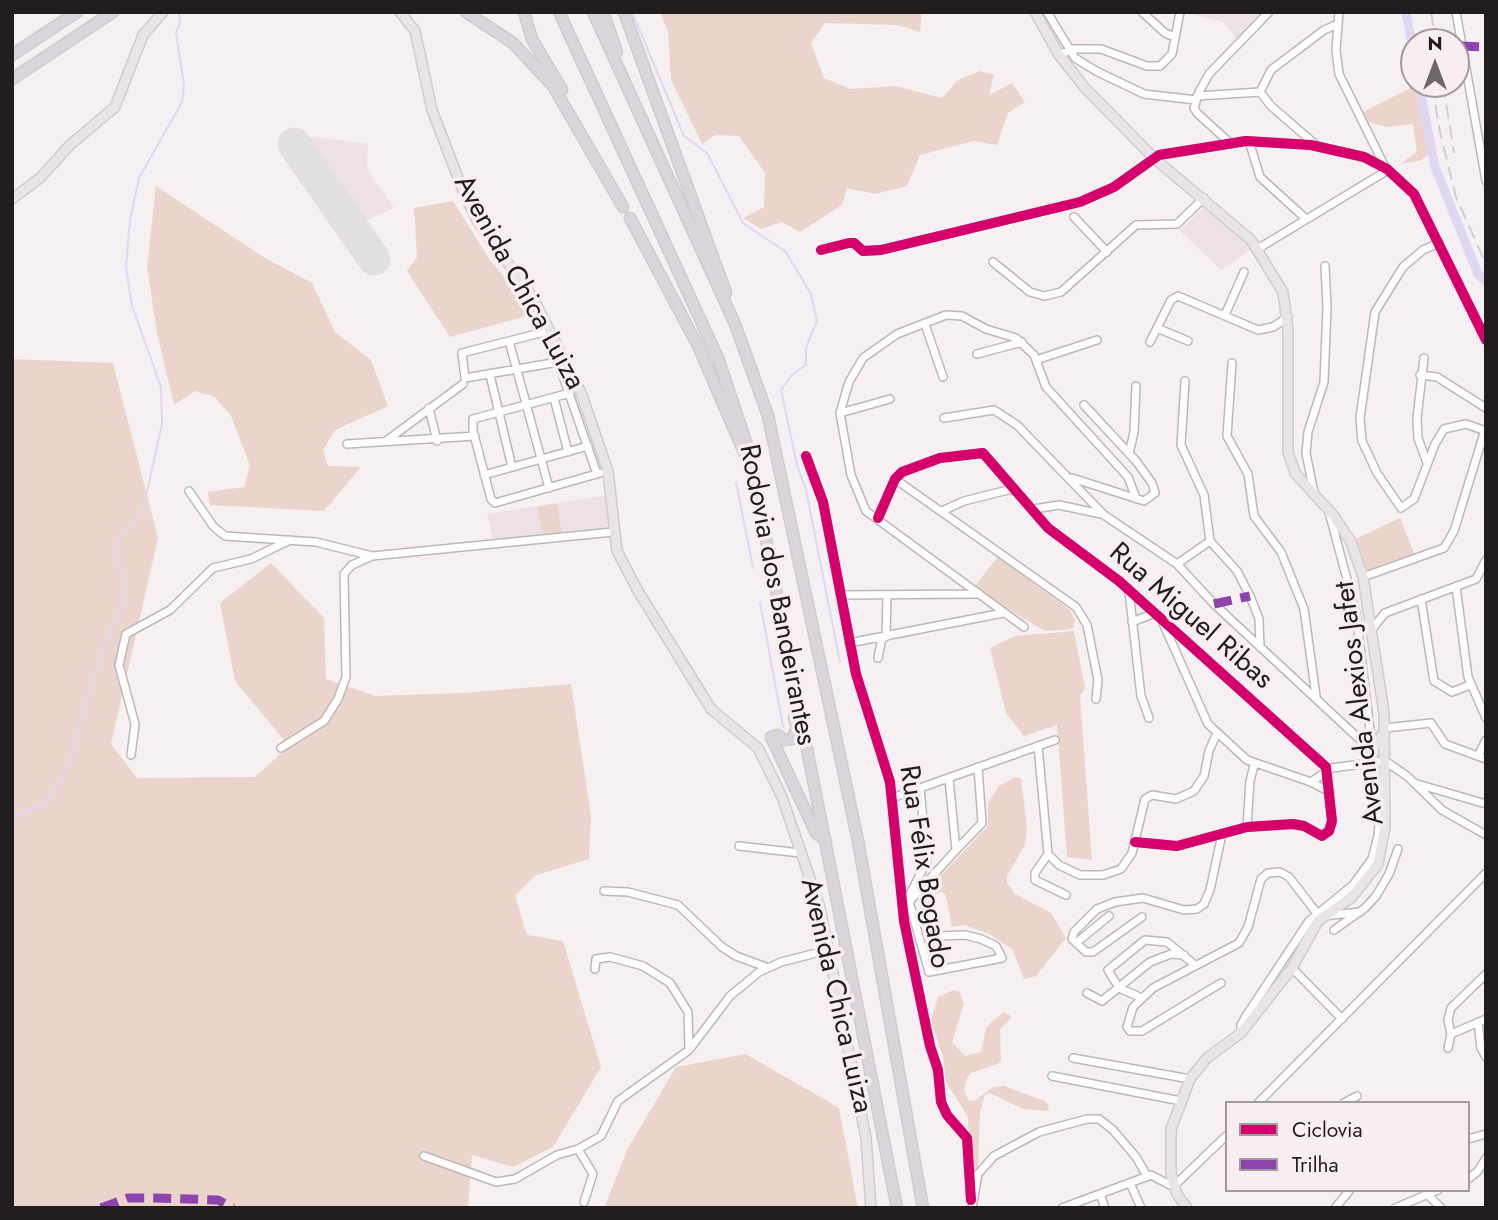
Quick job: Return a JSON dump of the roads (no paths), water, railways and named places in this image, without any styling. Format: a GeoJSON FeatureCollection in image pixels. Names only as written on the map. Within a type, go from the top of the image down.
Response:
{"type":"FeatureCollection","features":[{"type":"Feature","properties":{"kind":"highway"},"geometry":{"type":"LineString","coordinates":[[12,55],[77,12]]}},
{"type":"Feature","properties":{"kind":"highway"},"geometry":{"type":"LineString","coordinates":[[12,79],[113,12]]}},
{"type":"Feature","properties":{"kind":"highway"},"geometry":{"type":"LineString","coordinates":[[101,20],[119,12]]}},
{"type":"Feature","properties":{"kind":"highway"},"geometry":{"type":"LineString","coordinates":[[466,12],[513,43],[553,86],[567,106],[623,207]]}},
{"type":"Feature","properties":{"kind":"highway"},"geometry":{"type":"LineString","coordinates":[[524,12],[532,39],[563,91],[567,106]]}},
{"type":"Feature","properties":{"kind":"highway","name":"Rodovia dos Bandeirantes"},"geometry":{"type":"LineString","coordinates":[[559,12],[732,392],[753,470],[897,1208]]}},
{"type":"Feature","properties":{"kind":"highway","name":"Rodovia dos Bandeirantes"},"geometry":{"type":"LineString","coordinates":[[593,12],[735,324],[768,416],[858,841],[923,1208]]}},
{"type":"Feature","properties":{"kind":"highway"},"geometry":{"type":"LineString","coordinates":[[603,12],[641,118]]}},
{"type":"Feature","properties":{"kind":"highway"},"geometry":{"type":"LineString","coordinates":[[624,12],[721,273],[735,324]]}},
{"type":"Feature","properties":{"kind":"highway"},"geometry":{"type":"LineString","coordinates":[[630,218],[698,346],[753,470]]}},
{"type":"Feature","properties":{"kind":"highway"},"geometry":{"type":"LineString","coordinates":[[799,705],[794,717],[797,727],[792,739],[784,740],[778,735],[771,737],[816,833],[826,841]]}},
{"type":"Feature","properties":{"kind":"main road"},"geometry":{"type":"LineString","coordinates":[[12,199],[40,178],[70,145],[115,107],[143,35],[163,12]]}},
{"type":"Feature","properties":{"kind":"main road","name":"Avenida Chica Luiza"},"geometry":{"type":"LineString","coordinates":[[400,12],[415,31],[432,110],[465,197],[485,233],[532,296],[581,393],[608,471],[617,551],[638,591],[711,709],[753,742],[763,755],[782,797],[800,853],[816,891],[866,1138],[871,1208]]}},
{"type":"Feature","properties":{"kind":"main road","name":"Avenida Alexios Jafet"},"geometry":{"type":"LineString","coordinates":[[1035,12],[1059,55],[1113,119],[1155,159],[1204,198],[1259,248],[1283,292],[1289,330],[1288,453],[1295,474],[1351,542],[1363,577],[1369,609],[1385,728],[1385,827],[1378,864],[1359,890],[1320,914],[1292,968],[1241,1033],[1202,1063],[1190,1079],[1171,1129],[1174,1185],[1186,1208]]}},
{"type":"Feature","properties":{"kind":"main road"},"geometry":{"type":"LineString","coordinates":[[1371,750],[1377,745],[1385,728]]}},
{"type":"Feature","properties":{"kind":"street"},"geometry":{"type":"LineString","coordinates":[[1047,12],[1075,58],[1130,89],[1153,97],[1197,98],[1260,92]]}},
{"type":"Feature","properties":{"kind":"street"},"geometry":{"type":"LineString","coordinates":[[1142,12],[1165,33],[1175,37]]}},
{"type":"Feature","properties":{"kind":"street"},"geometry":{"type":"LineString","coordinates":[[1059,55],[1070,50],[1114,52],[1156,67],[1166,62],[1172,54],[1180,12]]}},
{"type":"Feature","properties":{"kind":"street"},"geometry":{"type":"LineString","coordinates":[[1231,144],[1197,113],[1197,98],[1209,74],[1269,12]]}},
{"type":"Feature","properties":{"kind":"street"},"geometry":{"type":"LineString","coordinates":[[1339,12],[1336,50],[1339,74],[1386,168]]}},
{"type":"Feature","properties":{"kind":"street"},"geometry":{"type":"LineString","coordinates":[[1456,12],[1486,181]]}},
{"type":"Feature","properties":{"kind":"street"},"geometry":{"type":"LineString","coordinates":[[1260,92],[1271,70],[1324,30],[1338,24]]}},
{"type":"Feature","properties":{"kind":"street"},"geometry":{"type":"LineString","coordinates":[[1260,92],[1271,106],[1318,147]]}},
{"type":"Feature","properties":{"kind":"street"},"geometry":{"type":"LineString","coordinates":[[1249,141],[1260,177],[1306,218]]}},
{"type":"Feature","properties":{"kind":"street"},"geometry":{"type":"LineString","coordinates":[[821,250],[849,243],[854,243],[863,251],[881,250],[1080,202],[1114,187],[1163,154],[1186,153],[1249,141],[1318,147],[1354,153],[1386,168],[1414,194],[1486,341]]}},
{"type":"Feature","properties":{"kind":"street"},"geometry":{"type":"LineString","coordinates":[[1259,248],[1386,168]]}},
{"type":"Feature","properties":{"kind":"street"},"geometry":{"type":"LineString","coordinates":[[992,262],[1025,288],[1044,296],[1061,292],[1136,225],[1177,224],[1204,198]]}},
{"type":"Feature","properties":{"kind":"street"},"geometry":{"type":"LineString","coordinates":[[1074,217],[1107,252]]}},
{"type":"Feature","properties":{"kind":"street"},"geometry":{"type":"LineString","coordinates":[[1363,577],[1437,552],[1446,545],[1454,530],[1485,430],[1466,424],[1444,429],[1427,463],[1414,499],[1401,508],[1367,454],[1362,441],[1360,418],[1375,312],[1403,267],[1423,250],[1439,243]]}},
{"type":"Feature","properties":{"kind":"street"},"geometry":{"type":"LineString","coordinates":[[1315,495],[1306,453],[1308,432],[1324,375],[1327,307],[1325,266]]}},
{"type":"Feature","properties":{"kind":"street"},"geometry":{"type":"LineString","coordinates":[[1225,315],[1244,272]]}},
{"type":"Feature","properties":{"kind":"street"},"geometry":{"type":"LineString","coordinates":[[1150,342],[1171,300],[1178,296],[1258,330],[1273,327],[1289,330]]}},
{"type":"Feature","properties":{"kind":"street"},"geometry":{"type":"LineString","coordinates":[[1024,627],[866,511],[853,484],[840,413],[849,382],[863,358],[881,342],[946,316],[962,316],[1022,342],[1036,360],[1046,387],[1128,477],[1136,498]]}},
{"type":"Feature","properties":{"kind":"street"},"geometry":{"type":"LineString","coordinates":[[1273,327],[1288,317]]}},
{"type":"Feature","properties":{"kind":"street"},"geometry":{"type":"LineString","coordinates":[[925,324],[943,377]]}},
{"type":"Feature","properties":{"kind":"street"},"geometry":{"type":"LineString","coordinates":[[1157,328],[1188,341]]}},
{"type":"Feature","properties":{"kind":"street"},"geometry":{"type":"LineString","coordinates":[[548,331],[465,352],[460,358],[466,380],[548,361],[558,362],[597,474]]}},
{"type":"Feature","properties":{"kind":"street"},"geometry":{"type":"LineString","coordinates":[[1036,360],[1097,340]]}},
{"type":"Feature","properties":{"kind":"street"},"geometry":{"type":"LineString","coordinates":[[509,341],[549,488]]}},
{"type":"Feature","properties":{"kind":"street"},"geometry":{"type":"LineString","coordinates":[[977,354],[1022,342]]}},
{"type":"Feature","properties":{"kind":"street"},"geometry":{"type":"LineString","coordinates":[[1424,358],[1420,375],[1418,438],[1427,463]]}},
{"type":"Feature","properties":{"kind":"street"},"geometry":{"type":"LineString","coordinates":[[1232,363],[1227,436],[1248,474],[1254,516],[1281,552],[1304,609],[1316,696]]}},
{"type":"Feature","properties":{"kind":"street"},"geometry":{"type":"LineString","coordinates":[[490,375],[512,467]]}},
{"type":"Feature","properties":{"kind":"street"},"geometry":{"type":"LineString","coordinates":[[1420,375],[1437,377],[1486,408]]}},
{"type":"Feature","properties":{"kind":"street"},"geometry":{"type":"LineString","coordinates":[[1185,381],[1181,445],[1205,495],[1210,541],[1237,571],[1250,596],[1259,619],[1261,647]]}},
{"type":"Feature","properties":{"kind":"street"},"geometry":{"type":"LineString","coordinates":[[385,442],[463,384]]}},
{"type":"Feature","properties":{"kind":"street"},"geometry":{"type":"LineString","coordinates":[[1129,454],[1134,432],[1136,386]]}},
{"type":"Feature","properties":{"kind":"street"},"geometry":{"type":"LineString","coordinates":[[570,393],[475,417],[472,423],[491,499],[495,503],[608,471]]}},
{"type":"Feature","properties":{"kind":"street"},"geometry":{"type":"LineString","coordinates":[[554,398],[568,452]]}},
{"type":"Feature","properties":{"kind":"street"},"geometry":{"type":"LineString","coordinates":[[840,413],[890,399]]}},
{"type":"Feature","properties":{"kind":"street"},"geometry":{"type":"LineString","coordinates":[[1071,478],[1136,498],[1149,499],[1155,489],[1129,454],[1084,405]]}},
{"type":"Feature","properties":{"kind":"street"},"geometry":{"type":"LineString","coordinates":[[429,408],[437,441]]}},
{"type":"Feature","properties":{"kind":"street"},"geometry":{"type":"LineString","coordinates":[[944,418],[994,410],[1017,425],[1104,515],[1177,564],[1371,750]]}},
{"type":"Feature","properties":{"kind":"street"},"geometry":{"type":"LineString","coordinates":[[347,444],[437,441],[475,436]]}},
{"type":"Feature","properties":{"kind":"street"},"geometry":{"type":"LineString","coordinates":[[484,475],[588,446]]}},
{"type":"Feature","properties":{"kind":"street","name":"Rua Miguel Ribas"},"geometry":{"type":"LineString","coordinates":[[895,479],[902,472],[926,462],[981,453],[1012,489],[1034,509],[1048,528],[1155,613],[1316,760],[1325,773]]}},
{"type":"Feature","properties":{"kind":"street","name":"Rua Félix Bogado"},"geometry":{"type":"LineString","coordinates":[[806,456],[823,502],[849,643],[892,798],[925,1027],[938,1070],[941,1102],[947,1115],[967,1138],[972,1204]]}},
{"type":"Feature","properties":{"kind":"street"},"geometry":{"type":"LineString","coordinates":[[878,518],[895,479],[1082,614],[1098,680],[1096,699]]}},
{"type":"Feature","properties":{"kind":"street"},"geometry":{"type":"LineString","coordinates":[[942,511],[964,501],[1012,489]]}},
{"type":"Feature","properties":{"kind":"street"},"geometry":{"type":"LineString","coordinates":[[189,491],[221,534],[238,539],[290,540],[346,547],[372,556]]}},
{"type":"Feature","properties":{"kind":"street"},"geometry":{"type":"LineString","coordinates":[[1034,509],[1059,505],[1104,515]]}},
{"type":"Feature","properties":{"kind":"street","name":"Avenida Alexios Jafet"},"geometry":{"type":"LineString","coordinates":[[1241,1033],[1245,1016],[1320,914],[1348,891],[1372,859],[1380,820],[1356,612],[1329,512]]}},
{"type":"Feature","properties":{"kind":"street"},"geometry":{"type":"LineString","coordinates":[[281,748],[324,721],[338,699],[346,677],[344,574],[352,565],[372,556],[613,532]]}},
{"type":"Feature","properties":{"kind":"street"},"geometry":{"type":"LineString","coordinates":[[131,755],[136,729],[119,665],[128,631],[167,612],[213,568],[251,559],[290,540]]}},
{"type":"Feature","properties":{"kind":"street"},"geometry":{"type":"LineString","coordinates":[[1177,564],[1210,541]]}},
{"type":"Feature","properties":{"kind":"street"},"geometry":{"type":"LineString","coordinates":[[1372,629],[1385,613],[1476,579],[1486,560]]}},
{"type":"Feature","properties":{"kind":"street"},"geometry":{"type":"LineString","coordinates":[[1456,587],[1470,685],[1486,718]]}},
{"type":"Feature","properties":{"kind":"street"},"geometry":{"type":"LineString","coordinates":[[1129,591],[1141,696],[1149,718]]}},
{"type":"Feature","properties":{"kind":"street"},"geometry":{"type":"LineString","coordinates":[[841,595],[976,594]]}},
{"type":"Feature","properties":{"kind":"street"},"geometry":{"type":"LineString","coordinates":[[878,658],[884,638],[887,595]]}},
{"type":"Feature","properties":{"kind":"street"},"geometry":{"type":"LineString","coordinates":[[1422,599],[1434,681],[1452,692],[1470,685]]}},
{"type":"Feature","properties":{"kind":"street"},"geometry":{"type":"LineString","coordinates":[[1369,609],[1385,613]]}},
{"type":"Feature","properties":{"kind":"street"},"geometry":{"type":"LineString","coordinates":[[849,643],[1003,613]]}},
{"type":"Feature","properties":{"kind":"street"},"geometry":{"type":"LineString","coordinates":[[1132,622],[1155,613]]}},
{"type":"Feature","properties":{"kind":"street"},"geometry":{"type":"LineString","coordinates":[[1162,620],[1208,724],[1216,735],[1254,765],[1311,782],[1330,792]]}},
{"type":"Feature","properties":{"kind":"street"},"geometry":{"type":"LineString","coordinates":[[1177,655],[1190,646]]}},
{"type":"Feature","properties":{"kind":"street"},"geometry":{"type":"LineString","coordinates":[[1385,728],[1431,723],[1445,744],[1482,757],[1486,740]]}},
{"type":"Feature","properties":{"kind":"street"},"geometry":{"type":"LineString","coordinates":[[1048,854],[1059,865],[1077,874],[1103,875],[1126,865],[1135,842],[1145,799],[1153,795],[1176,799],[1194,792],[1204,776],[1209,751],[1216,735]]}},
{"type":"Feature","properties":{"kind":"street"},"geometry":{"type":"LineString","coordinates":[[892,798],[1055,740]]}},
{"type":"Feature","properties":{"kind":"street"},"geometry":{"type":"LineString","coordinates":[[1038,746],[1048,854],[1035,873],[1035,880],[1066,895]]}},
{"type":"Feature","properties":{"kind":"street"},"geometry":{"type":"LineString","coordinates":[[1311,782],[1325,773],[1385,761],[1443,810],[1486,835]]}},
{"type":"Feature","properties":{"kind":"street"},"geometry":{"type":"LineString","coordinates":[[1247,827],[1250,781],[1254,765]]}},
{"type":"Feature","properties":{"kind":"street"},"geometry":{"type":"LineString","coordinates":[[906,900],[982,823],[978,767]]}},
{"type":"Feature","properties":{"kind":"street"},"geometry":{"type":"LineString","coordinates":[[1135,842],[1177,846],[1247,827],[1299,824],[1322,836],[1331,826],[1330,792],[1325,773]]}},
{"type":"Feature","properties":{"kind":"street"},"geometry":{"type":"LineString","coordinates":[[948,779],[956,850]]}},
{"type":"Feature","properties":{"kind":"street"},"geometry":{"type":"LineString","coordinates":[[1414,783],[1486,804]]}},
{"type":"Feature","properties":{"kind":"street"},"geometry":{"type":"LineString","coordinates":[[920,789],[928,861],[906,900],[929,972],[1002,958],[996,946],[981,939],[965,935],[939,936],[930,906]]}},
{"type":"Feature","properties":{"kind":"street"},"geometry":{"type":"LineString","coordinates":[[1142,917],[1093,953],[1086,951],[1072,939],[1074,932],[1097,909],[1124,900],[1151,899],[1184,910],[1197,909],[1204,904],[1210,890],[1222,834]]}},
{"type":"Feature","properties":{"kind":"street"},"geometry":{"type":"LineString","coordinates":[[739,846],[800,853]]}},
{"type":"Feature","properties":{"kind":"street","name":"Avenida Alexios Jafet"},"geometry":{"type":"LineString","coordinates":[[1334,930],[1360,912],[1386,882],[1398,849]]}},
{"type":"Feature","properties":{"kind":"street"},"geometry":{"type":"LineString","coordinates":[[1221,983],[1136,1033],[1127,1027],[1128,1018],[1153,988],[1239,943],[1248,926],[1261,879],[1268,873],[1280,872],[1289,877],[1320,914],[1360,912]]}},
{"type":"Feature","properties":{"kind":"street"},"geometry":{"type":"LineString","coordinates":[[1260,1101],[1486,873]]}},
{"type":"Feature","properties":{"kind":"street"},"geometry":{"type":"LineString","coordinates":[[604,891],[628,892],[678,905],[722,947],[736,956],[766,967]]}},
{"type":"Feature","properties":{"kind":"street"},"geometry":{"type":"LineString","coordinates":[[1076,943],[1109,916]]}},
{"type":"Feature","properties":{"kind":"street"},"geometry":{"type":"LineString","coordinates":[[1142,998],[1119,988],[1109,973],[1111,965],[1145,940],[1161,940],[1199,964]]}},
{"type":"Feature","properties":{"kind":"street"},"geometry":{"type":"LineString","coordinates":[[424,1156],[496,1182],[516,1178],[557,1155],[578,1149],[601,1136],[622,1098],[689,1050],[730,996],[766,967],[828,950]]}},
{"type":"Feature","properties":{"kind":"street"},"geometry":{"type":"LineString","coordinates":[[1087,993],[1102,1001],[1138,970],[1161,956],[1185,955]]}},
{"type":"Feature","properties":{"kind":"street"},"geometry":{"type":"LineString","coordinates":[[595,970],[596,959],[610,957],[643,966],[670,983],[688,1012],[689,1050]]}},
{"type":"Feature","properties":{"kind":"street"},"geometry":{"type":"LineString","coordinates":[[1292,968],[1342,1019]]}},
{"type":"Feature","properties":{"kind":"street"},"geometry":{"type":"LineString","coordinates":[[1448,1048],[1451,1008],[1486,974]]}},
{"type":"Feature","properties":{"kind":"street"},"geometry":{"type":"LineString","coordinates":[[1451,1034],[1482,1021],[1481,1048],[1486,1057]]}},
{"type":"Feature","properties":{"kind":"street"},"geometry":{"type":"LineString","coordinates":[[1073,1058],[1190,1079]]}},
{"type":"Feature","properties":{"kind":"street"},"geometry":{"type":"LineString","coordinates":[[1052,1076],[1181,1101]]}},
{"type":"Feature","properties":{"kind":"street"},"geometry":{"type":"LineString","coordinates":[[1348,1101],[1357,1096]]}},
{"type":"Feature","properties":{"kind":"street"},"geometry":{"type":"LineString","coordinates":[[972,1204],[978,1174],[987,1162],[1001,1151],[1053,1127],[1100,1119],[1136,1157],[1147,1176]]}},
{"type":"Feature","properties":{"kind":"street"},"geometry":{"type":"LineString","coordinates":[[1062,1208],[1147,1176],[1157,1175],[1174,1185],[1188,1175],[1225,1137]]}},
{"type":"Feature","properties":{"kind":"street"},"geometry":{"type":"LineString","coordinates":[[578,1149],[593,1174],[584,1202]]}},
{"type":"Feature","properties":{"kind":"street"},"geometry":{"type":"LineString","coordinates":[[1470,1177],[1486,1158]]}},
{"type":"Feature","properties":{"kind":"street"},"geometry":{"type":"LineString","coordinates":[[1130,1183],[1141,1208]]}},
{"type":"Feature","properties":{"kind":"street"},"geometry":{"type":"LineString","coordinates":[[1335,1208],[1348,1192]]}},
{"type":"Feature","properties":{"kind":"street"},"geometry":{"type":"LineString","coordinates":[[1395,1208],[1425,1192],[1441,1208]]}},
{"type":"Feature","properties":{"kind":"street"},"geometry":{"type":"LineString","coordinates":[[1100,1194],[1105,1208]]}},
{"type":"Feature","properties":{"kind":"waterway"},"geometry":{"type":"LineString","coordinates":[[12,818],[46,803],[67,767],[105,641],[125,598],[126,588],[116,552],[116,541],[143,510],[162,424],[161,387],[132,306],[126,267],[130,220],[139,178],[182,102],[184,85],[176,32],[180,24],[179,12]]}},
{"type":"Feature","properties":{"kind":"waterway"},"geometry":{"type":"LineString","coordinates":[[632,12],[684,136],[707,153],[743,223],[786,252],[811,294],[817,321],[806,347],[806,365],[792,375],[781,390],[797,465],[806,490],[840,662]]}},
{"type":"Feature","properties":{"kind":"waterway"},"geometry":{"type":"LineString","coordinates":[[1406,12],[1409,28]]}},
{"type":"Feature","properties":{"kind":"waterway"},"geometry":{"type":"LineString","coordinates":[[1422,98],[1435,167],[1478,274],[1486,281]]}},
{"type":"Feature","properties":{"kind":"waterway"},"geometry":{"type":"LineString","coordinates":[[736,482],[753,568]]}},
{"type":"Feature","properties":{"kind":"waterway"},"geometry":{"type":"LineString","coordinates":[[760,602],[783,727]]}},
{"type":"Feature","properties":{"kind":"railway"},"geometry":{"type":"LineString","coordinates":[[1431,12],[1434,28]]}},
{"type":"Feature","properties":{"kind":"railway"},"geometry":{"type":"LineString","coordinates":[[1434,98],[1456,197],[1486,264]]}},
{"type":"Feature","properties":{"kind":"railway"},"geometry":{"type":"LineString","coordinates":[[1445,98],[1454,153]]}}]}
